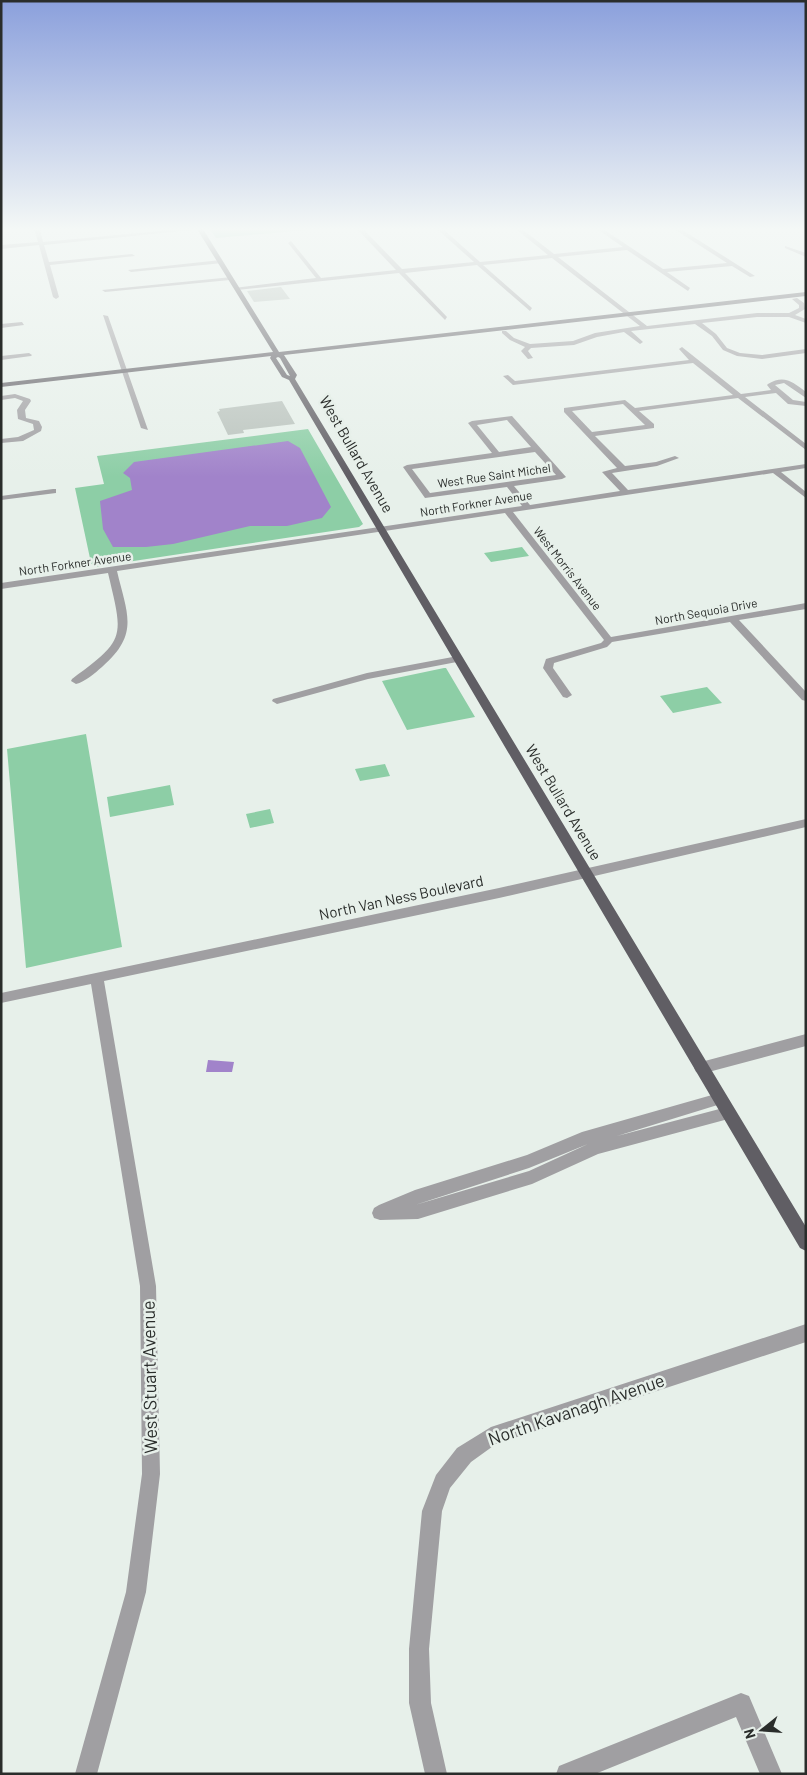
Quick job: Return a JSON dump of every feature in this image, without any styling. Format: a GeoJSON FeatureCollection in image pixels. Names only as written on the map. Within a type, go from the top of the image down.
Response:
{"type":"FeatureCollection","features":[{"type":"Feature","properties":{"kind":"main road","name":"West Bullard Avenue"},"geometry":{"type":"LineString","coordinates":[[252,312],[276,352],[273,358],[284,376],[292,379],[806,1243]]}},
{"type":"Feature","properties":{"kind":"main road"},"geometry":{"type":"LineString","coordinates":[[3,383],[535,320],[624,312]]}},
{"type":"Feature","properties":{"kind":"main road"},"geometry":{"type":"LineString","coordinates":[[276,352],[436,336],[624,312]]}},
{"type":"Feature","properties":{"kind":"main road"},"geometry":{"type":"LineString","coordinates":[[436,336],[443,333],[535,320]]}},
{"type":"Feature","properties":{"kind":"street"},"geometry":{"type":"LineString","coordinates":[[439,312],[445,318]]}},
{"type":"Feature","properties":{"kind":"street"},"geometry":{"type":"LineString","coordinates":[[624,312],[646,328]]}},
{"type":"Feature","properties":{"kind":"street"},"geometry":{"type":"LineString","coordinates":[[790,315],[796,312]]}},
{"type":"Feature","properties":{"kind":"street"},"geometry":{"type":"LineString","coordinates":[[504,332],[512,339],[529,346],[574,343],[595,335],[626,330],[757,315],[790,315],[806,321]]}},
{"type":"Feature","properties":{"kind":"street"},"geometry":{"type":"LineString","coordinates":[[105,316],[145,428]]}},
{"type":"Feature","properties":{"kind":"street"},"geometry":{"type":"LineString","coordinates":[[698,323],[714,336],[724,349],[740,355],[762,357],[806,351]]}},
{"type":"Feature","properties":{"kind":"street"},"geometry":{"type":"LineString","coordinates":[[1,326],[22,324]]}},
{"type":"Feature","properties":{"kind":"street"},"geometry":{"type":"LineString","coordinates":[[626,330],[640,342]]}},
{"type":"Feature","properties":{"kind":"street"},"geometry":{"type":"LineString","coordinates":[[529,346],[524,350],[530,358]]}},
{"type":"Feature","properties":{"kind":"street"},"geometry":{"type":"LineString","coordinates":[[682,348],[694,361],[806,448]]}},
{"type":"Feature","properties":{"kind":"street"},"geometry":{"type":"LineString","coordinates":[[1,358],[29,355]]}},
{"type":"Feature","properties":{"kind":"street"},"geometry":{"type":"LineString","coordinates":[[506,376],[512,383],[694,361]]}},
{"type":"Feature","properties":{"kind":"street"},"geometry":{"type":"LineString","coordinates":[[806,396],[789,382],[771,384],[770,387],[791,402],[806,404]]}},
{"type":"Feature","properties":{"kind":"street"},"geometry":{"type":"LineString","coordinates":[[3,383],[10,395]]}},
{"type":"Feature","properties":{"kind":"street"},"geometry":{"type":"LineString","coordinates":[[634,410],[777,391]]}},
{"type":"Feature","properties":{"kind":"street"},"geometry":{"type":"LineString","coordinates":[[1,398],[17,395],[27,400],[21,410],[22,419],[36,424],[38,427],[37,431],[20,439],[1,441]]}},
{"type":"Feature","properties":{"kind":"street"},"geometry":{"type":"LineString","coordinates":[[590,434],[651,426],[625,402],[566,410],[590,434],[630,493]]}},
{"type":"Feature","properties":{"kind":"street","name":"West Rue Saint Michel"},"geometry":{"type":"LineString","coordinates":[[497,454],[472,423],[509,418],[537,449],[562,477],[428,496],[407,467],[537,449]]}},
{"type":"Feature","properties":{"kind":"street"},"geometry":{"type":"LineString","coordinates":[[614,470],[657,464],[675,458]]}},
{"type":"Feature","properties":{"kind":"street","name":"North Forkner Avenue"},"geometry":{"type":"LineString","coordinates":[[1,586],[806,466]]}},
{"type":"Feature","properties":{"kind":"street"},"geometry":{"type":"LineString","coordinates":[[775,470],[806,496]]}},
{"type":"Feature","properties":{"kind":"street"},"geometry":{"type":"LineString","coordinates":[[509,485],[528,508]]}},
{"type":"Feature","properties":{"kind":"street"},"geometry":{"type":"LineString","coordinates":[[499,486],[518,510]]}},
{"type":"Feature","properties":{"kind":"street"},"geometry":{"type":"LineString","coordinates":[[1,498],[53,491]]}},
{"type":"Feature","properties":{"kind":"street","name":"West Morris Avenue"},"geometry":{"type":"LineString","coordinates":[[508,511],[609,640]]}},
{"type":"Feature","properties":{"kind":"street"},"geometry":{"type":"LineString","coordinates":[[76,681],[114,652],[123,640],[124,619],[112,570]]}},
{"type":"Feature","properties":{"kind":"street","name":"North Sequoia Drive"},"geometry":{"type":"LineString","coordinates":[[568,695],[548,664],[557,657],[604,645],[609,640],[806,606]]}},
{"type":"Feature","properties":{"kind":"street"},"geometry":{"type":"LineString","coordinates":[[733,620],[805,695]]}},
{"type":"Feature","properties":{"kind":"street"},"geometry":{"type":"LineString","coordinates":[[277,702],[367,676],[458,659]]}},
{"type":"Feature","properties":{"kind":"street","name":"North Van Ness Boulevard"},"geometry":{"type":"LineString","coordinates":[[1,998],[491,895],[806,823]]}},
{"type":"Feature","properties":{"kind":"street","name":"West Stuart Avenue"},"geometry":{"type":"LineString","coordinates":[[86,1774],[136,1592],[151,1474],[148,1286],[97,978]]}},
{"type":"Feature","properties":{"kind":"street"},"geometry":{"type":"LineString","coordinates":[[701,1068],[806,1040]]}},
{"type":"Feature","properties":{"kind":"street"},"geometry":{"type":"LineString","coordinates":[[455,1192],[575,1156],[612,1137],[723,1106]]}},
{"type":"Feature","properties":{"kind":"street","name":"North Kavanagh Avenue"},"geometry":{"type":"LineString","coordinates":[[436,1774],[420,1703],[420,1649],[429,1540],[432,1511],[443,1482],[464,1455],[491,1436],[806,1333]]}},
{"type":"Feature","properties":{"kind":"street"},"geometry":{"type":"LineString","coordinates":[[567,1774],[741,1704],[770,1774]]}},
{"type":"Feature","properties":{"kind":"green space"},"geometry":{"type":"Polygon","coordinates":[[[308,429],[363,524],[359,527],[94,567],[91,563],[75,488],[104,484],[97,456],[308,429]]]}},
{"type":"Feature","properties":{"kind":"green space"},"geometry":{"type":"Polygon","coordinates":[[[522,547],[529,556],[491,562],[484,553],[522,547]]]}},
{"type":"Feature","properties":{"kind":"green space"},"geometry":{"type":"Polygon","coordinates":[[[446,668],[475,717],[407,730],[382,681],[446,668]]]}},
{"type":"Feature","properties":{"kind":"green space"},"geometry":{"type":"Polygon","coordinates":[[[707,687],[722,703],[673,713],[660,696],[707,687]]]}},
{"type":"Feature","properties":{"kind":"green space"},"geometry":{"type":"Polygon","coordinates":[[[86,734],[122,947],[26,968],[7,749],[86,734]]]}},
{"type":"Feature","properties":{"kind":"green space"},"geometry":{"type":"Polygon","coordinates":[[[385,764],[390,776],[360,781],[355,769],[385,764]]]}},
{"type":"Feature","properties":{"kind":"green space"},"geometry":{"type":"Polygon","coordinates":[[[170,785],[174,805],[110,817],[107,797],[170,785]]]}},
{"type":"Feature","properties":{"kind":"green space"},"geometry":{"type":"Polygon","coordinates":[[[270,809],[274,823],[250,828],[246,814],[270,809]]]}},
{"type":"Feature","properties":{"kind":"shaded area"},"geometry":{"type":"Polygon","coordinates":[[[288,441],[300,448],[331,507],[322,518],[287,526],[250,526],[173,544],[146,547],[113,547],[103,529],[100,501],[132,490],[130,478],[123,473],[134,462],[288,441]]]}},
{"type":"Feature","properties":{"kind":"shaded area"},"geometry":{"type":"Polygon","coordinates":[[[208,1060],[234,1062],[232,1072],[206,1072],[208,1060]]]}},
{"type":"Feature","properties":{"kind":"building"},"geometry":{"type":"Polygon","coordinates":[[[282,401],[295,424],[243,430],[244,433],[228,435],[217,412],[220,411],[219,409],[282,401]]]}}]}
